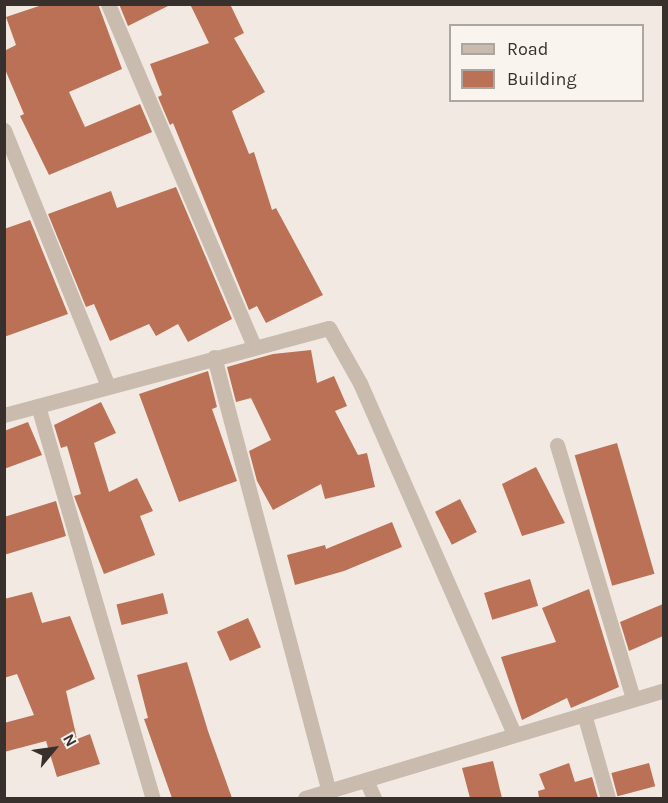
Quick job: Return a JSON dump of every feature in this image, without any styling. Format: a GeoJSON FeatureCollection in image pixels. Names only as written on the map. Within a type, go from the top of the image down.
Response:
{"type":"FeatureCollection","features":[{"type":"Feature","properties":{"kind":"street"},"geometry":{"type":"LineString","coordinates":[[108,4],[254,346]]}},
{"type":"Feature","properties":{"kind":"street"},"geometry":{"type":"LineString","coordinates":[[4,130],[108,386]]}},
{"type":"Feature","properties":{"kind":"street"},"geometry":{"type":"LineString","coordinates":[[4,415],[254,346],[329,328],[360,383],[514,734]]}},
{"type":"Feature","properties":{"kind":"street"},"geometry":{"type":"LineString","coordinates":[[214,357],[329,791]]}},
{"type":"Feature","properties":{"kind":"street"},"geometry":{"type":"LineString","coordinates":[[38,406],[153,798]]}},
{"type":"Feature","properties":{"kind":"street"},"geometry":{"type":"LineString","coordinates":[[557,445],[633,699]]}},
{"type":"Feature","properties":{"kind":"street"},"geometry":{"type":"LineString","coordinates":[[305,798],[663,690]]}},
{"type":"Feature","properties":{"kind":"street"},"geometry":{"type":"LineString","coordinates":[[584,714],[608,798]]}},
{"type":"Feature","properties":{"kind":"street"},"geometry":{"type":"LineString","coordinates":[[366,780],[374,798]]}},
{"type":"Feature","properties":{"kind":"building"},"geometry":{"type":"Polygon","coordinates":[[[45,4],[98,4],[122,69],[69,92],[85,127],[140,104],[152,132],[49,175],[20,116],[24,114],[4,67],[4,51],[16,45],[6,17],[45,4]]]}},
{"type":"Feature","properties":{"kind":"building"},"geometry":{"type":"Polygon","coordinates":[[[119,4],[172,4],[128,26],[119,4]]]}},
{"type":"Feature","properties":{"kind":"building"},"geometry":{"type":"Polygon","coordinates":[[[190,4],[230,4],[244,33],[234,38],[265,92],[232,111],[249,154],[254,152],[272,210],[276,208],[323,295],[266,323],[257,306],[249,310],[173,123],[170,125],[158,97],[162,95],[150,64],[209,43],[190,4]]]}},
{"type":"Feature","properties":{"kind":"building"},"geometry":{"type":"Polygon","coordinates":[[[176,187],[232,319],[188,342],[178,324],[156,336],[149,324],[110,341],[94,304],[86,307],[48,214],[111,191],[117,208],[176,187]]]}},
{"type":"Feature","properties":{"kind":"building"},"geometry":{"type":"Polygon","coordinates":[[[30,220],[68,314],[4,337],[4,229],[30,220]]]}},
{"type":"Feature","properties":{"kind":"building"},"geometry":{"type":"Polygon","coordinates":[[[311,350],[317,383],[334,376],[347,406],[335,411],[358,455],[367,453],[375,487],[325,499],[321,484],[273,510],[257,481],[249,451],[271,440],[251,398],[236,402],[227,367],[273,354],[311,350]]]}},
{"type":"Feature","properties":{"kind":"building"},"geometry":{"type":"Polygon","coordinates":[[[208,371],[217,407],[212,409],[237,481],[179,502],[139,394],[208,371]]]}},
{"type":"Feature","properties":{"kind":"building"},"geometry":{"type":"Polygon","coordinates":[[[101,402],[116,433],[94,443],[109,492],[137,478],[153,511],[140,516],[155,555],[104,574],[74,496],[81,494],[67,446],[61,448],[54,425],[101,402]]]}},
{"type":"Feature","properties":{"kind":"building"},"geometry":{"type":"Polygon","coordinates":[[[28,422],[42,455],[4,469],[4,431],[28,422]]]}},
{"type":"Feature","properties":{"kind":"building"},"geometry":{"type":"Polygon","coordinates":[[[617,443],[654,574],[612,586],[575,455],[617,443]]]}},
{"type":"Feature","properties":{"kind":"building"},"geometry":{"type":"Polygon","coordinates":[[[536,467],[565,523],[522,536],[502,484],[536,467]]]}},
{"type":"Feature","properties":{"kind":"building"},"geometry":{"type":"Polygon","coordinates":[[[460,499],[477,532],[452,545],[435,512],[460,499]]]}},
{"type":"Feature","properties":{"kind":"building"},"geometry":{"type":"Polygon","coordinates":[[[56,501],[66,536],[4,555],[4,517],[56,501]]]}},
{"type":"Feature","properties":{"kind":"building"},"geometry":{"type":"Polygon","coordinates":[[[392,522],[402,547],[344,571],[295,585],[287,555],[325,545],[326,549],[392,522]]]}},
{"type":"Feature","properties":{"kind":"building"},"geometry":{"type":"Polygon","coordinates":[[[530,579],[538,606],[492,620],[484,593],[530,579]]]}},
{"type":"Feature","properties":{"kind":"building"},"geometry":{"type":"Polygon","coordinates":[[[589,589],[619,687],[571,708],[567,698],[522,720],[501,657],[556,642],[542,608],[589,589]]]}},
{"type":"Feature","properties":{"kind":"building"},"geometry":{"type":"Polygon","coordinates":[[[32,592],[42,623],[70,616],[95,679],[66,691],[77,739],[90,734],[100,764],[57,777],[46,741],[4,752],[4,723],[34,715],[17,674],[4,678],[4,599],[32,592]]]}},
{"type":"Feature","properties":{"kind":"building"},"geometry":{"type":"Polygon","coordinates":[[[163,593],[168,613],[122,625],[116,605],[163,593]]]}},
{"type":"Feature","properties":{"kind":"building"},"geometry":{"type":"Polygon","coordinates":[[[663,604],[663,636],[629,651],[620,622],[663,604]]]}},
{"type":"Feature","properties":{"kind":"building"},"geometry":{"type":"Polygon","coordinates":[[[248,618],[261,647],[230,661],[217,632],[248,618]]]}},
{"type":"Feature","properties":{"kind":"building"},"geometry":{"type":"Polygon","coordinates":[[[187,662],[232,798],[172,798],[144,719],[148,718],[137,675],[187,662]]]}},
{"type":"Feature","properties":{"kind":"building"},"geometry":{"type":"Polygon","coordinates":[[[493,761],[502,798],[470,798],[462,768],[493,761]]]}},
{"type":"Feature","properties":{"kind":"building"},"geometry":{"type":"Polygon","coordinates":[[[569,763],[575,782],[592,777],[598,798],[539,798],[538,791],[545,789],[539,774],[569,763]]]}},
{"type":"Feature","properties":{"kind":"building"},"geometry":{"type":"Polygon","coordinates":[[[649,763],[655,786],[618,796],[611,773],[649,763]]]}}]}
